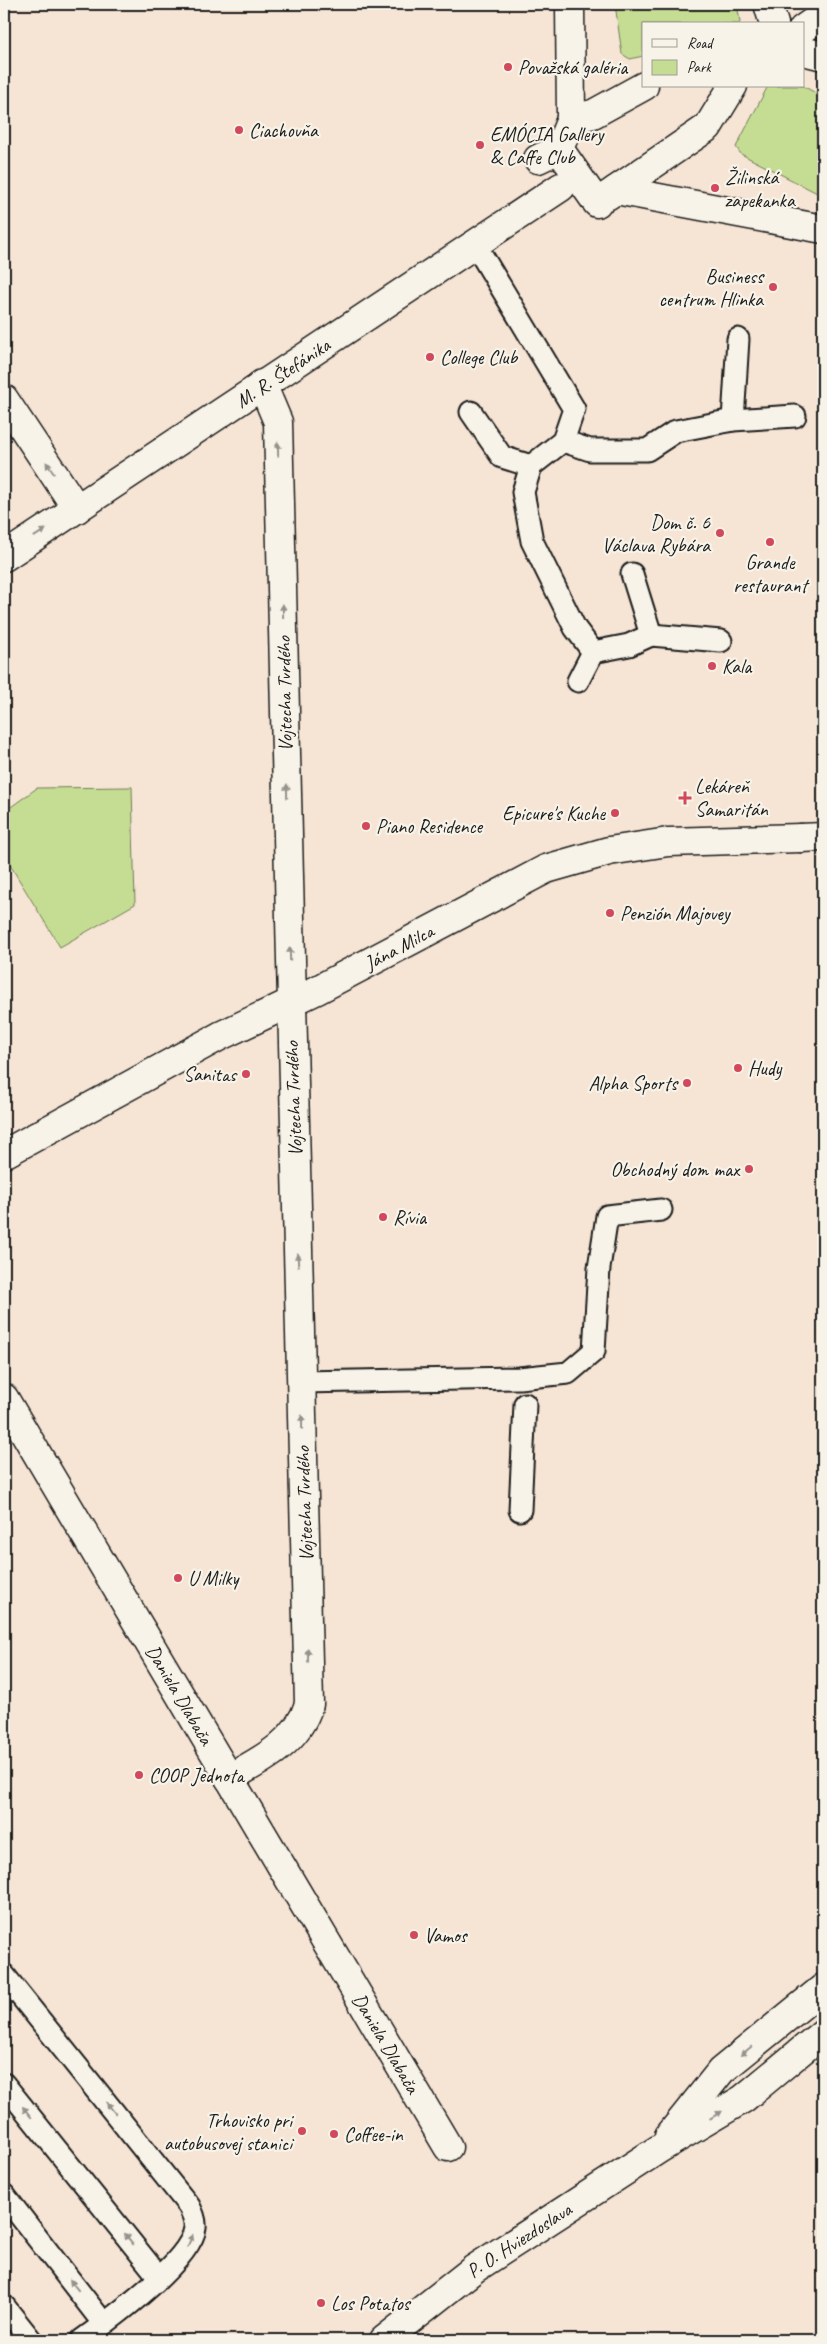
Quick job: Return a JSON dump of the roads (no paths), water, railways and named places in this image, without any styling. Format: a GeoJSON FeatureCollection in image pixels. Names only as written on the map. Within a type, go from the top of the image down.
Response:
{"type":"FeatureCollection","features":[{"type":"Feature","properties":{"kind":"street"},"geometry":{"type":"LineString","coordinates":[[570,4],[571,119],[549,154],[569,181],[599,202],[823,229]]}},
{"type":"Feature","properties":{"kind":"street"},"geometry":{"type":"LineString","coordinates":[[768,4],[773,22]]}},
{"type":"Feature","properties":{"kind":"street"},"geometry":{"type":"LineString","coordinates":[[804,28],[823,15]]}},
{"type":"Feature","properties":{"kind":"street"},"geometry":{"type":"LineString","coordinates":[[804,51],[823,56]]}},
{"type":"Feature","properties":{"kind":"street"},"geometry":{"type":"LineString","coordinates":[[571,119],[592,114],[642,87]]}},
{"type":"Feature","properties":{"kind":"street"},"geometry":{"type":"LineString","coordinates":[[599,202],[708,127],[732,88]]}},
{"type":"Feature","properties":{"kind":"street","name":"M. R. Štefánika"},"geometry":{"type":"LineString","coordinates":[[4,557],[569,181]]}},
{"type":"Feature","properties":{"kind":"street","name":"Vojtecha Tvrdého"},"geometry":{"type":"LineString","coordinates":[[229,1778],[266,1758],[297,1730],[305,1717],[309,1704],[290,1003],[278,422],[262,384]]}},
{"type":"Feature","properties":{"kind":"street"},"geometry":{"type":"LineString","coordinates":[[4,399],[77,509]]}},
{"type":"Feature","properties":{"kind":"street","name":"Jána Milca"},"geometry":{"type":"LineString","coordinates":[[4,1154],[220,1036],[290,1003],[546,870],[609,852],[668,842],[812,837]]}},
{"type":"Feature","properties":{"kind":"street","name":"Daniela Dlabača"},"geometry":{"type":"LineString","coordinates":[[4,1398],[448,2147]]}},
{"type":"Feature","properties":{"kind":"street","name":"P. O. Hviezdoslava"},"geometry":{"type":"LineString","coordinates":[[659,2149],[722,2071],[823,1988]]}},
{"type":"Feature","properties":{"kind":"street","name":"P. O. Hviezdoslava"},"geometry":{"type":"LineString","coordinates":[[384,2340],[474,2269],[659,2149],[743,2099],[823,2033]]}},
{"type":"Feature","properties":{"kind":"lane"},"geometry":{"type":"LineString","coordinates":[[475,244],[574,409],[563,441],[531,466],[523,492],[532,541],[574,628],[593,652]]}},
{"type":"Feature","properties":{"kind":"lane"},"geometry":{"type":"LineString","coordinates":[[733,420],[738,339]]}},
{"type":"Feature","properties":{"kind":"lane"},"geometry":{"type":"LineString","coordinates":[[471,412],[502,457],[531,466]]}},
{"type":"Feature","properties":{"kind":"lane"},"geometry":{"type":"LineString","coordinates":[[563,441],[590,450],[647,450],[676,431],[733,420],[795,416]]}},
{"type":"Feature","properties":{"kind":"lane"},"geometry":{"type":"LineString","coordinates":[[632,574],[650,635]]}},
{"type":"Feature","properties":{"kind":"lane"},"geometry":{"type":"LineString","coordinates":[[593,652],[629,645],[650,635],[721,641]]}},
{"type":"Feature","properties":{"kind":"lane"},"geometry":{"type":"LineString","coordinates":[[578,681],[593,652]]}},
{"type":"Feature","properties":{"kind":"lane"},"geometry":{"type":"LineString","coordinates":[[301,1382],[519,1378],[568,1373],[594,1351],[599,1268],[607,1216],[661,1210]]}},
{"type":"Feature","properties":{"kind":"lane"},"geometry":{"type":"LineString","coordinates":[[520,1510],[525,1404]]}},
{"type":"Feature","properties":{"kind":"lane"},"geometry":{"type":"LineString","coordinates":[[4,1974],[189,2206],[195,2227],[190,2244],[182,2255],[104,2324],[82,2340]]}},
{"type":"Feature","properties":{"kind":"lane"},"geometry":{"type":"LineString","coordinates":[[4,2084],[159,2277]]}},
{"type":"Feature","properties":{"kind":"lane"},"geometry":{"type":"LineString","coordinates":[[4,2195],[104,2324]]}},
{"type":"Feature","properties":{"kind":"lane"},"geometry":{"type":"LineString","coordinates":[[4,2306],[31,2340]]}},
{"type":"Feature","properties":{"kind":"place","name":"Považská galéria"},"geometry":{"type":"Point","coordinates":[508,67]}},
{"type":"Feature","properties":{"kind":"place","name":"Ciachovňa"},"geometry":{"type":"Point","coordinates":[239,130]}},
{"type":"Feature","properties":{"kind":"place","name":"EMÓCIA Gallery & Caffe Club"},"geometry":{"type":"Point","coordinates":[480,145]}},
{"type":"Feature","properties":{"kind":"place","name":"Žilinská zapekanka"},"geometry":{"type":"Point","coordinates":[715,188]}},
{"type":"Feature","properties":{"kind":"place","name":"Business centrum Hlinka"},"geometry":{"type":"Point","coordinates":[773,287]}},
{"type":"Feature","properties":{"kind":"place","name":"College Club"},"geometry":{"type":"Point","coordinates":[430,357]}},
{"type":"Feature","properties":{"kind":"place","name":"Dom č. 6 Václava Rybára"},"geometry":{"type":"Point","coordinates":[720,533]}},
{"type":"Feature","properties":{"kind":"place","name":"Grande restaurant"},"geometry":{"type":"Point","coordinates":[770,542]}},
{"type":"Feature","properties":{"kind":"place","name":"Kala"},"geometry":{"type":"Point","coordinates":[712,666]}},
{"type":"Feature","properties":{"kind":"place","name":"Lekáreň Samaritán"},"geometry":{"type":"Point","coordinates":[685,798]}},
{"type":"Feature","properties":{"kind":"place","name":"Epicure's Kuche"},"geometry":{"type":"Point","coordinates":[615,813]}},
{"type":"Feature","properties":{"kind":"place","name":"Piano Residence"},"geometry":{"type":"Point","coordinates":[366,826]}},
{"type":"Feature","properties":{"kind":"place","name":"Penzión Majovey"},"geometry":{"type":"Point","coordinates":[610,913]}},
{"type":"Feature","properties":{"kind":"place","name":"Hudy"},"geometry":{"type":"Point","coordinates":[738,1068]}},
{"type":"Feature","properties":{"kind":"place","name":"Sanitas"},"geometry":{"type":"Point","coordinates":[246,1074]}},
{"type":"Feature","properties":{"kind":"place","name":"Alpha Sports"},"geometry":{"type":"Point","coordinates":[687,1083]}},
{"type":"Feature","properties":{"kind":"place","name":"Obchodný dom max"},"geometry":{"type":"Point","coordinates":[749,1169]}},
{"type":"Feature","properties":{"kind":"place","name":"Rívia"},"geometry":{"type":"Point","coordinates":[383,1217]}},
{"type":"Feature","properties":{"kind":"place","name":"U Milky"},"geometry":{"type":"Point","coordinates":[178,1578]}},
{"type":"Feature","properties":{"kind":"place","name":"COOP Jednota"},"geometry":{"type":"Point","coordinates":[139,1775]}},
{"type":"Feature","properties":{"kind":"place","name":"Vamos"},"geometry":{"type":"Point","coordinates":[414,1935]}},
{"type":"Feature","properties":{"kind":"place","name":"Trhovisko pri autobusovej stanici"},"geometry":{"type":"Point","coordinates":[302,2131]}},
{"type":"Feature","properties":{"kind":"place","name":"Coffee-in"},"geometry":{"type":"Point","coordinates":[334,2134]}},
{"type":"Feature","properties":{"kind":"place","name":"Los Potatos"},"geometry":{"type":"Point","coordinates":[321,2303]}}]}
